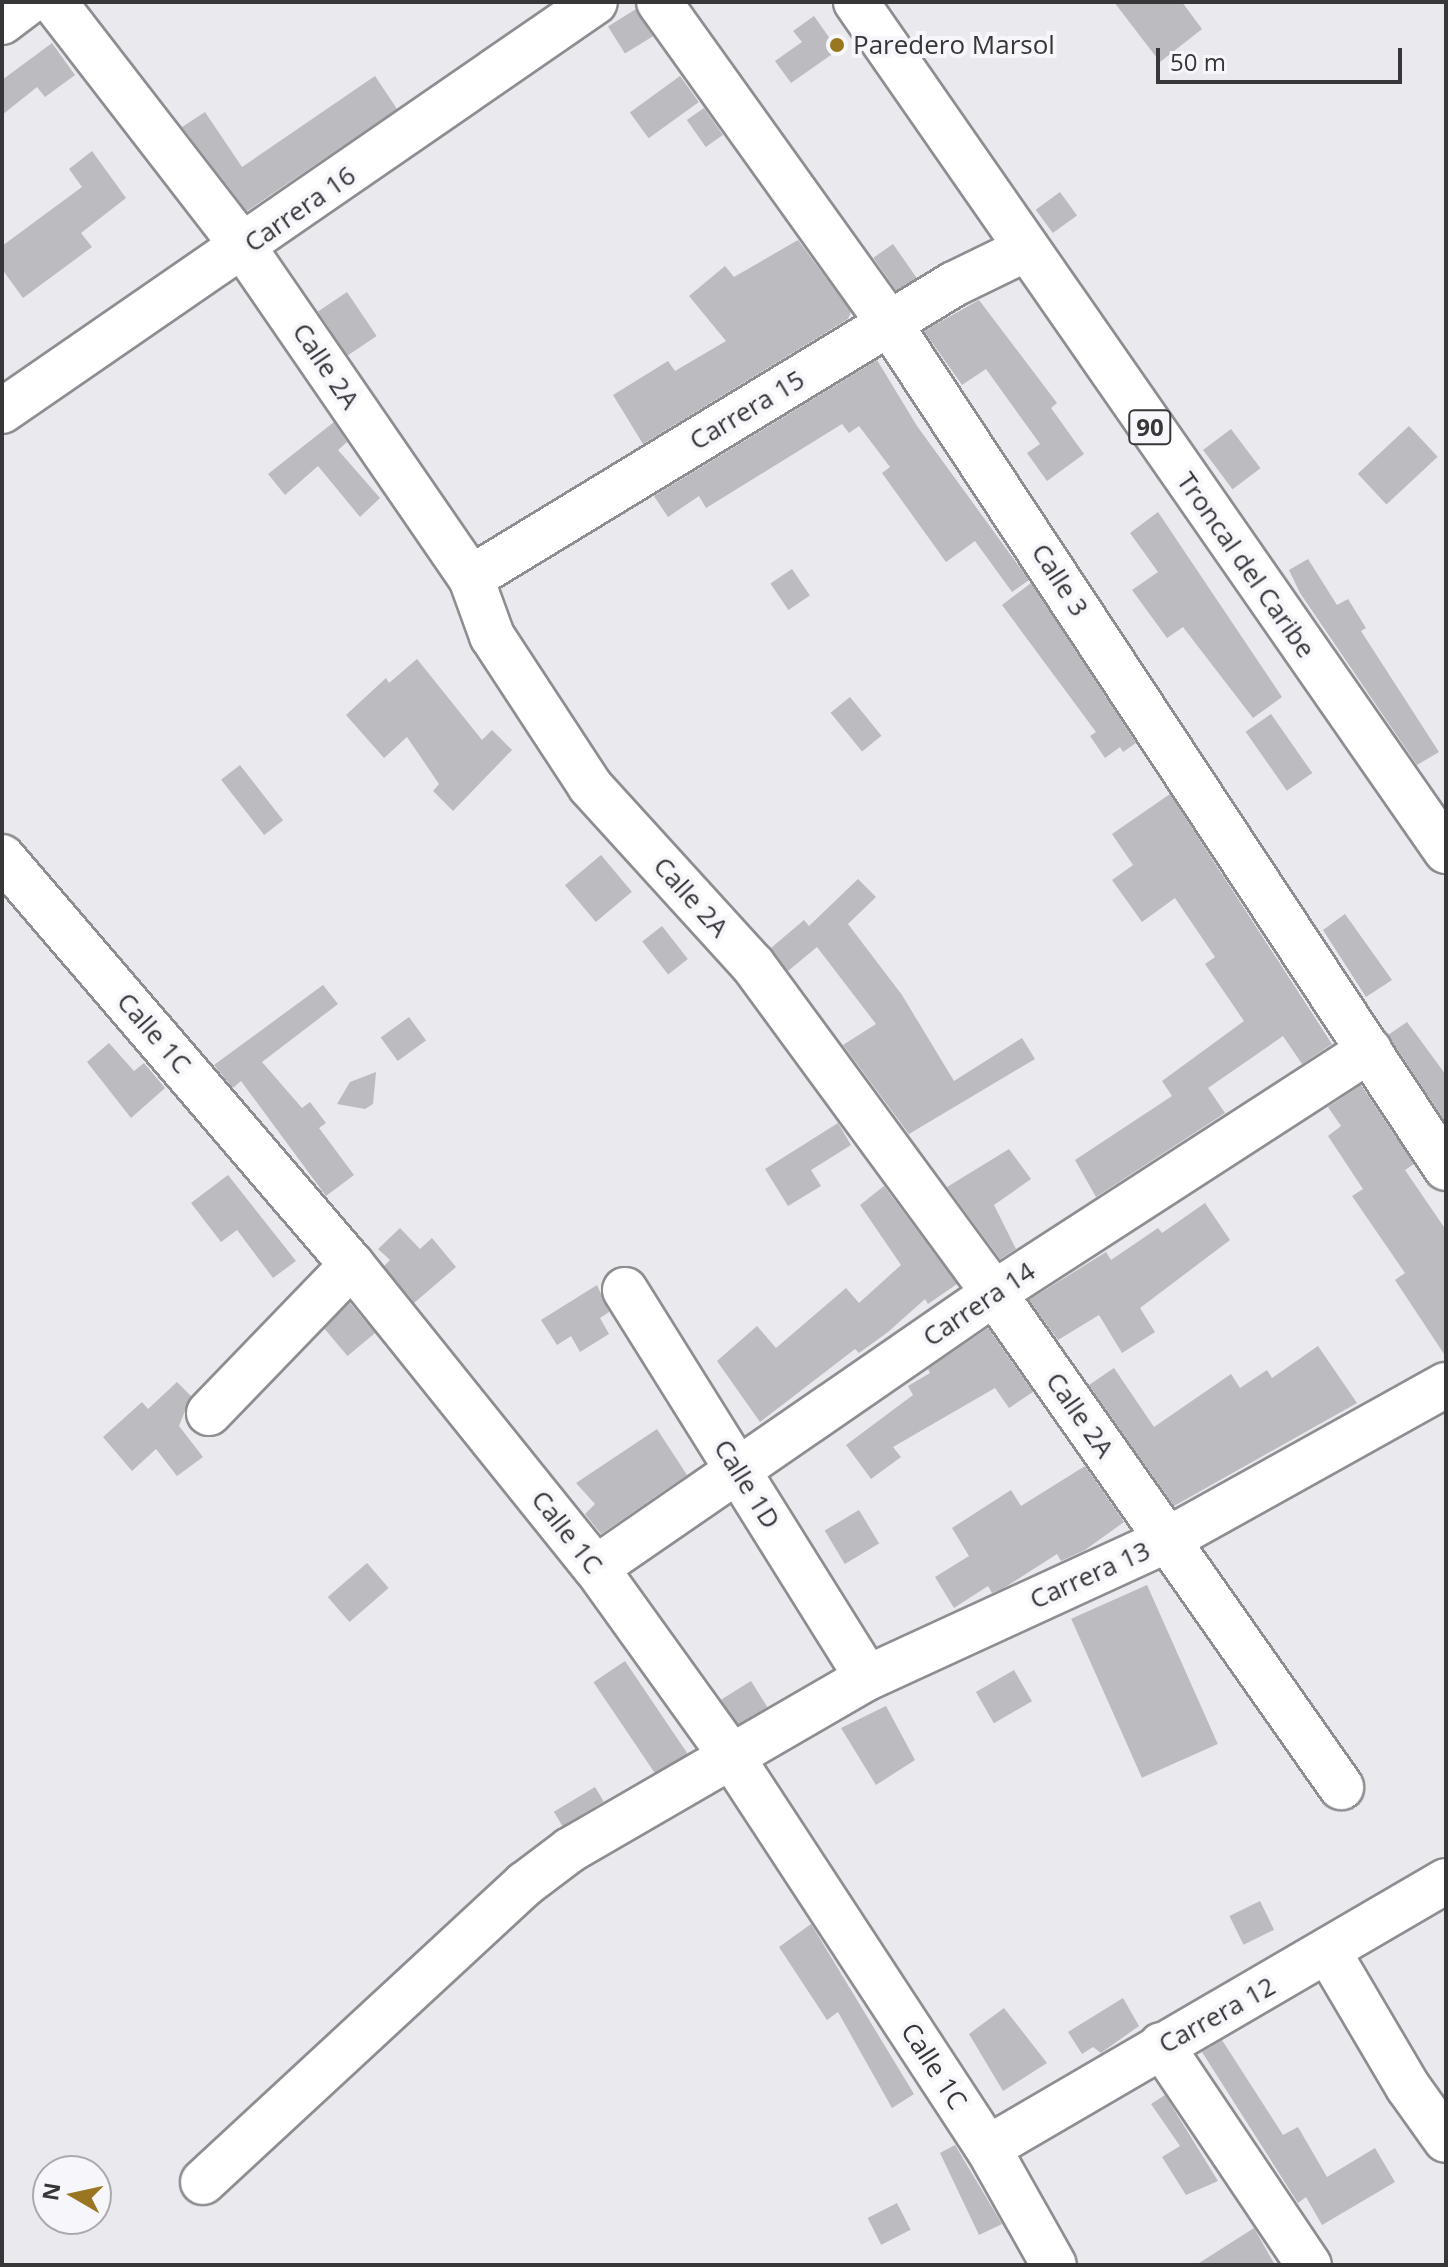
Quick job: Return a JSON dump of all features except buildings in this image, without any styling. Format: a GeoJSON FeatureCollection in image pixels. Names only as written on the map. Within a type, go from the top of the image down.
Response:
{"type":"FeatureCollection","features":[{"type":"Feature","properties":{"kind":"main road"},"geometry":{"type":"LineString","coordinates":[[2,22],[29,2]]}},
{"type":"Feature","properties":{"kind":"main road","name":"Calle 2A"},"geometry":{"type":"LineString","coordinates":[[54,2],[244,248],[471,578],[492,636],[590,786],[753,965],[994,1293],[1341,1787]]}},
{"type":"Feature","properties":{"kind":"main road","name":"Carrera 16"},"geometry":{"type":"LineString","coordinates":[[2,411],[244,248],[595,2]]}},
{"type":"Feature","properties":{"kind":"main road","name":"Calle 3"},"geometry":{"type":"LineString","coordinates":[[659,2],[889,323],[1446,1168]]}},
{"type":"Feature","properties":{"kind":"main road","name":"Troncal del Caribe"},"geometry":{"type":"LineString","coordinates":[[856,2],[1446,851]]}},
{"type":"Feature","properties":{"kind":"main road","name":"Carrera 15"},"geometry":{"type":"LineString","coordinates":[[471,578],[889,323],[1026,249]]}},
{"type":"Feature","properties":{"kind":"main road","name":"Calle 1C"},"geometry":{"type":"LineString","coordinates":[[10,878],[352,1265],[596,1568],[733,1759],[988,2148],[1054,2265]]}},
{"type":"Feature","properties":{"kind":"main road","name":"Carrera 14"},"geometry":{"type":"LineString","coordinates":[[596,1568],[994,1293],[1369,1050]]}},
{"type":"Feature","properties":{"kind":"main road"},"geometry":{"type":"LineString","coordinates":[[209,1413],[352,1265]]}},
{"type":"Feature","properties":{"kind":"main road","name":"Calle 1D"},"geometry":{"type":"LineString","coordinates":[[625,1290],[867,1678]]}},
{"type":"Feature","properties":{"kind":"main road","name":"Carrera 13"},"geometry":{"type":"LineString","coordinates":[[203,2182],[535,1876],[597,1833],[733,1759],[867,1678],[1167,1540],[1446,1385]]}},
{"type":"Feature","properties":{"kind":"main road","name":"Carrera 12"},"geometry":{"type":"LineString","coordinates":[[988,2148],[1161,2045],[1442,1890]]}},
{"type":"Feature","properties":{"kind":"main road"},"geometry":{"type":"LineString","coordinates":[[1329,1953],[1408,2087],[1446,2140]]}},
{"type":"Feature","properties":{"kind":"main road"},"geometry":{"type":"LineString","coordinates":[[1161,2045],[1309,2265]]}},
{"type":"Feature","properties":{"kind":"place","name":"Paredero Marsol"},"geometry":{"type":"Point","coordinates":[837,45]}}]}
